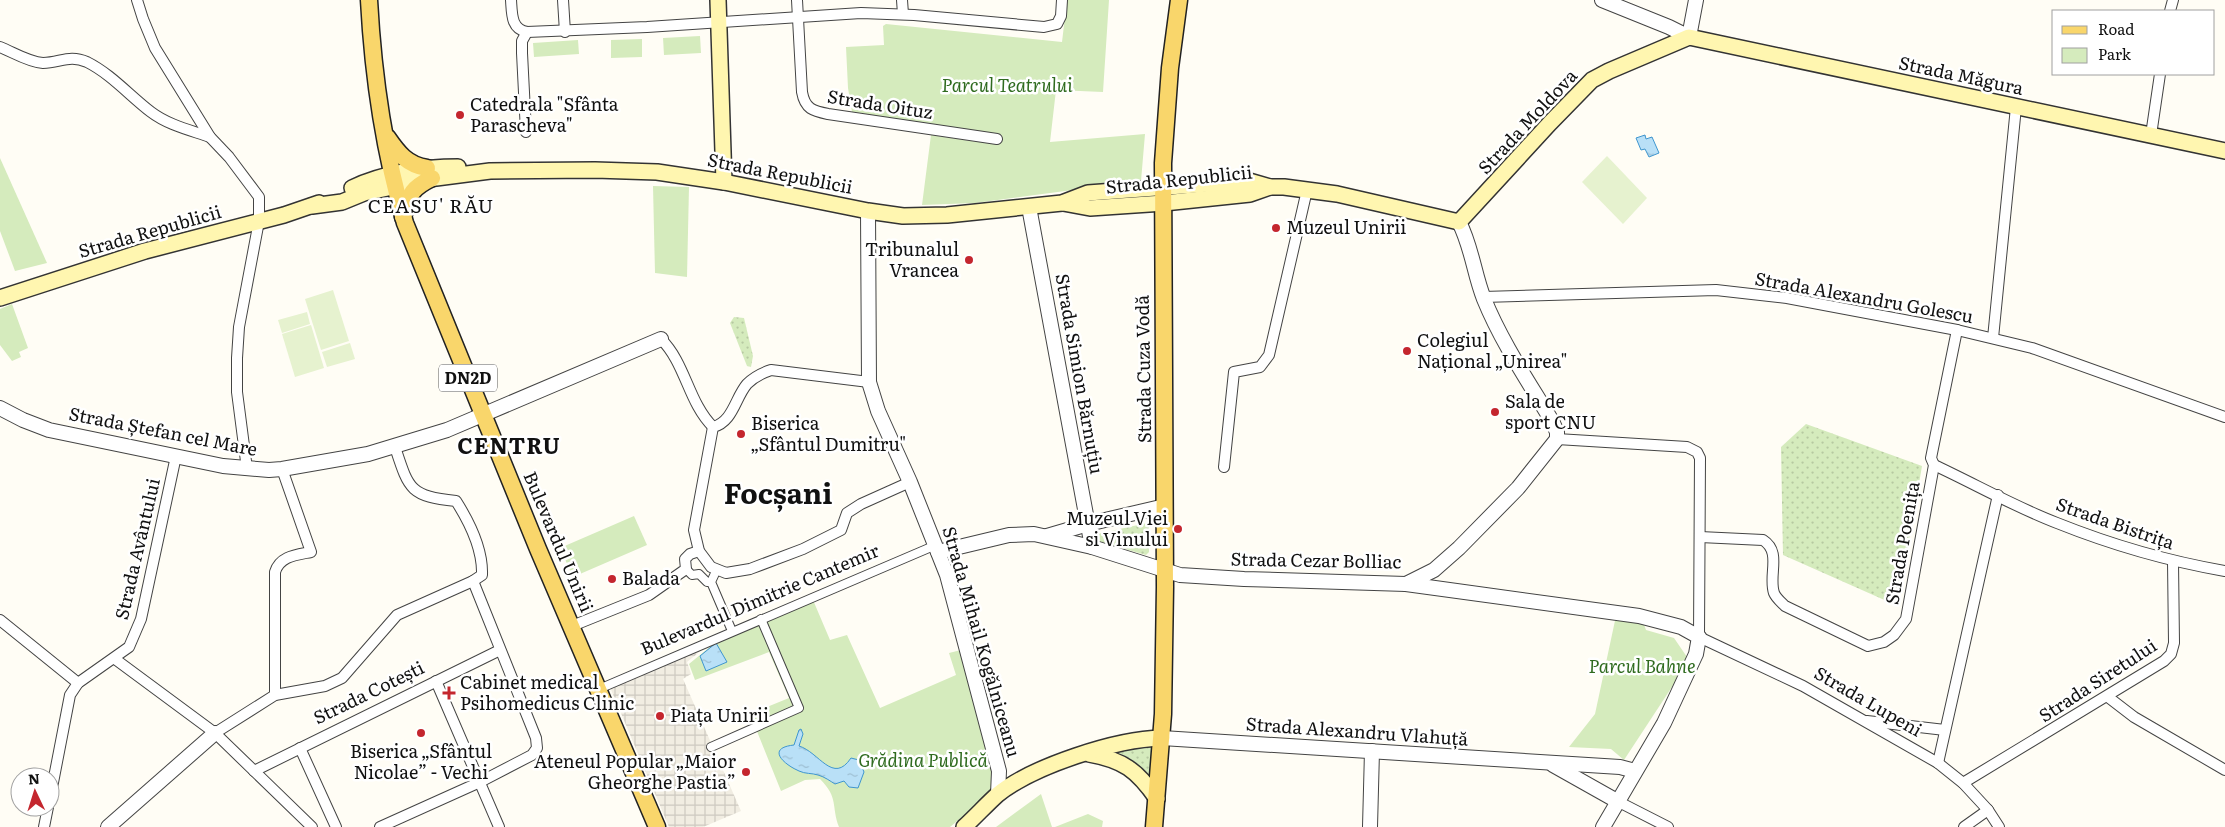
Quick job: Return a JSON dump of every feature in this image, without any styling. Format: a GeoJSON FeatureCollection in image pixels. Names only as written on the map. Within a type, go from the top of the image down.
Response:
{"type":"FeatureCollection","features":[{"type":"Feature","properties":{"kind":"main road","name":"Bulevardul Unirii"},"geometry":{"type":"LineString","coordinates":[[369,0],[384,133],[393,180],[403,217],[483,415],[658,827]]}},
{"type":"Feature","properties":{"kind":"main road"},"geometry":{"type":"LineString","coordinates":[[718,0],[724,182]]}},
{"type":"Feature","properties":{"kind":"main road","name":"Strada Cuza Vodă"},"geometry":{"type":"LineString","coordinates":[[1154,827],[1162,738],[1165,571],[1163,163],[1179,0]]}},
{"type":"Feature","properties":{"kind":"main road","name":"Strada Măgura"},"geometry":{"type":"LineString","coordinates":[[1689,37],[2225,151]]}},
{"type":"Feature","properties":{"kind":"main road","name":"Strada Moldova"},"geometry":{"type":"LineString","coordinates":[[1459,222],[1592,80],[1608,71],[1689,37]]}},
{"type":"Feature","properties":{"kind":"main road"},"geometry":{"type":"LineString","coordinates":[[384,133],[402,158],[430,173],[416,186],[410,196],[403,217]]}},
{"type":"Feature","properties":{"kind":"main road","name":"Strada Republicii"},"geometry":{"type":"LineString","coordinates":[[0,298],[145,251],[312,206],[342,202],[393,180],[462,167],[490,171],[595,170],[657,172],[724,182],[868,211],[903,216],[927,216],[1029,207],[1062,203],[1088,193],[1249,180],[1270,187],[1337,194],[1459,222]]}},
{"type":"Feature","properties":{"kind":"main road","name":"Strada Republicii"},"geometry":{"type":"LineString","coordinates":[[1062,203],[1090,208],[1164,203],[1250,194],[1270,187]]}},
{"type":"Feature","properties":{"kind":"main road"},"geometry":{"type":"LineString","coordinates":[[964,827],[998,794],[1025,779],[1085,754],[1130,740],[1162,738]]}},
{"type":"Feature","properties":{"kind":"main road"},"geometry":{"type":"LineString","coordinates":[[1085,754],[1111,758],[1124,764],[1145,781],[1157,799]]}},
{"type":"Feature","properties":{"kind":"street"},"geometry":{"type":"LineString","coordinates":[[138,0],[143,19],[155,48],[210,137],[259,197],[258,221],[239,327],[237,358],[237,392],[247,469]]}},
{"type":"Feature","properties":{"kind":"street"},"geometry":{"type":"LineString","coordinates":[[511,0],[514,26],[519,30],[527,32],[565,32],[861,13],[903,14],[1009,22],[1044,27],[1057,24],[1061,16],[1062,0]]}},
{"type":"Feature","properties":{"kind":"street"},"geometry":{"type":"LineString","coordinates":[[563,0],[565,32]]}},
{"type":"Feature","properties":{"kind":"street","name":"Strada Oituz"},"geometry":{"type":"LineString","coordinates":[[797,0],[802,92],[804,103],[809,109],[828,114],[997,139]]}},
{"type":"Feature","properties":{"kind":"street"},"geometry":{"type":"LineString","coordinates":[[902,0],[903,14]]}},
{"type":"Feature","properties":{"kind":"street"},"geometry":{"type":"LineString","coordinates":[[1602,0],[1670,27],[1689,37],[1696,0]]}},
{"type":"Feature","properties":{"kind":"street"},"geometry":{"type":"LineString","coordinates":[[526,132],[522,41],[527,32]]}},
{"type":"Feature","properties":{"kind":"street"},"geometry":{"type":"LineString","coordinates":[[0,47],[31,60],[44,63],[68,57],[85,61],[99,68],[152,113],[170,124],[210,137]]}},
{"type":"Feature","properties":{"kind":"street"},"geometry":{"type":"LineString","coordinates":[[2151,135],[2160,75]]}},
{"type":"Feature","properties":{"kind":"street"},"geometry":{"type":"LineString","coordinates":[[1993,338],[2016,107]]}},
{"type":"Feature","properties":{"kind":"street"},"geometry":{"type":"LineString","coordinates":[[1224,467],[1234,372],[1260,366],[1269,355],[1307,190]]}},
{"type":"Feature","properties":{"kind":"street","name":"Strada Simion Bărnuțiu"},"geometry":{"type":"LineString","coordinates":[[1029,207],[1092,547]]}},
{"type":"Feature","properties":{"kind":"street","name":"Strada Mihail Kogălniceanu"},"geometry":{"type":"LineString","coordinates":[[868,211],[869,382],[878,411],[910,482],[937,549],[963,633],[996,761],[999,778],[998,794]]}},
{"type":"Feature","properties":{"kind":"street"},"geometry":{"type":"LineString","coordinates":[[1459,222],[1466,236],[1483,297],[1500,335],[1552,421],[1557,432],[1557,439],[1687,447],[1697,452],[1700,458],[1699,637],[1696,654],[1668,715],[1603,827]]}},
{"type":"Feature","properties":{"kind":"street","name":"Strada Alexandru Golescu"},"geometry":{"type":"LineString","coordinates":[[1483,297],[1716,290],[1787,298],[1957,330],[2032,348],[2090,367],[2225,417]]}},
{"type":"Feature","properties":{"kind":"street","name":"Strada Poenița"},"geometry":{"type":"LineString","coordinates":[[1700,537],[1764,540],[1770,544],[1774,551],[1772,584],[1775,595],[1785,606],[1868,646],[1884,642],[1894,635],[1906,619],[1934,464],[1931,458],[1957,330]]}},
{"type":"Feature","properties":{"kind":"street"},"geometry":{"type":"LineString","coordinates":[[661,339],[677,359],[703,417],[713,427]]}},
{"type":"Feature","properties":{"kind":"street","name":"Strada Ștefan cel Mare"},"geometry":{"type":"LineString","coordinates":[[0,408],[23,420],[49,430],[247,469],[282,469],[331,461],[395,447],[483,415],[661,339]]}},
{"type":"Feature","properties":{"kind":"street"},"geometry":{"type":"LineString","coordinates":[[713,427],[720,425],[726,420],[746,385],[761,374],[771,370],[869,382]]}},
{"type":"Feature","properties":{"kind":"street"},"geometry":{"type":"LineString","coordinates":[[713,427],[694,530],[698,551],[711,567],[726,573],[750,569],[803,549],[841,530],[846,513],[861,504],[910,482]]}},
{"type":"Feature","properties":{"kind":"street","name":"Strada Cezar Bolliac"},"geometry":{"type":"LineString","coordinates":[[1165,571],[1180,575],[1244,579],[1406,584],[1434,570],[1459,548],[1518,488],[1557,439]]}},
{"type":"Feature","properties":{"kind":"street"},"geometry":{"type":"LineString","coordinates":[[108,827],[215,733],[275,695],[325,686],[342,678],[397,615],[473,581],[482,575],[482,563],[476,541],[465,515],[456,501],[424,496],[410,486],[403,472],[395,447]]}},
{"type":"Feature","properties":{"kind":"street","name":"Strada Avântului"},"geometry":{"type":"LineString","coordinates":[[78,683],[115,659],[128,647],[141,620],[176,456]]}},
{"type":"Feature","properties":{"kind":"street","name":"Strada Poenița"},"geometry":{"type":"LineString","coordinates":[[1934,464],[1998,495]]}},
{"type":"Feature","properties":{"kind":"street"},"geometry":{"type":"LineString","coordinates":[[275,695],[276,572],[278,564],[285,558],[311,552],[301,529],[282,469]]}},
{"type":"Feature","properties":{"kind":"street"},"geometry":{"type":"LineString","coordinates":[[1938,763],[1998,495]]}},
{"type":"Feature","properties":{"kind":"street","name":"Strada Bistrița"},"geometry":{"type":"LineString","coordinates":[[1998,495],[2056,523],[2134,551],[2173,562],[2225,571]]}},
{"type":"Feature","properties":{"kind":"street","name":"Bulevardul Dimitrie Cantemir"},"geometry":{"type":"LineString","coordinates":[[1047,536],[1088,524],[1165,506]]}},
{"type":"Feature","properties":{"kind":"street","name":"Bulevardul Dimitrie Cantemir"},"geometry":{"type":"LineString","coordinates":[[599,689],[732,631],[937,549],[1009,535],[1047,536],[1092,547],[1165,571]]}},
{"type":"Feature","properties":{"kind":"street"},"geometry":{"type":"LineString","coordinates":[[698,551],[685,560],[686,569],[692,575],[699,574],[706,582],[711,582]]}},
{"type":"Feature","properties":{"kind":"street","name":"Strada Siretului"},"geometry":{"type":"LineString","coordinates":[[1963,783],[2108,697],[2164,661],[2171,654],[2174,643],[2173,562]]}},
{"type":"Feature","properties":{"kind":"street"},"geometry":{"type":"LineString","coordinates":[[572,626],[648,595],[686,569]]}},
{"type":"Feature","properties":{"kind":"street"},"geometry":{"type":"LineString","coordinates":[[716,569],[711,582],[732,631]]}},
{"type":"Feature","properties":{"kind":"street"},"geometry":{"type":"LineString","coordinates":[[380,827],[480,782],[532,755],[537,748],[536,738],[473,581]]}},
{"type":"Feature","properties":{"kind":"street","name":"Strada Lupeni"},"geometry":{"type":"LineString","coordinates":[[1406,584],[1639,616],[1680,627],[1803,686],[1938,763],[1963,783],[1988,810],[1999,827]]}},
{"type":"Feature","properties":{"kind":"street"},"geometry":{"type":"LineString","coordinates":[[712,747],[799,708],[761,619]]}},
{"type":"Feature","properties":{"kind":"street"},"geometry":{"type":"LineString","coordinates":[[0,620],[78,683],[70,695],[56,767]]}},
{"type":"Feature","properties":{"kind":"street","name":"Strada Cotești"},"geometry":{"type":"LineString","coordinates":[[254,771],[500,650]]}},
{"type":"Feature","properties":{"kind":"street"},"geometry":{"type":"LineString","coordinates":[[115,659],[215,733],[312,827]]}},
{"type":"Feature","properties":{"kind":"street"},"geometry":{"type":"LineString","coordinates":[[436,681],[500,827]]}},
{"type":"Feature","properties":{"kind":"street"},"geometry":{"type":"LineString","coordinates":[[2108,697],[2134,717],[2225,770]]}},
{"type":"Feature","properties":{"kind":"street"},"geometry":{"type":"LineString","coordinates":[[1862,720],[1945,730]]}},
{"type":"Feature","properties":{"kind":"street","name":"Strada Alexandru Vlahuță"},"geometry":{"type":"LineString","coordinates":[[1162,738],[1620,767],[1635,771]]}},
{"type":"Feature","properties":{"kind":"street"},"geometry":{"type":"LineString","coordinates":[[300,748],[336,827]]}},
{"type":"Feature","properties":{"kind":"street"},"geometry":{"type":"LineString","coordinates":[[1370,827],[1372,751]]}},
{"type":"Feature","properties":{"kind":"street","name":"Strada Alexandru Vlahuță"},"geometry":{"type":"LineString","coordinates":[[1550,764],[1617,801]]}},
{"type":"Feature","properties":{"kind":"street"},"geometry":{"type":"LineString","coordinates":[[1617,801],[1668,827]]}},
{"type":"Feature","properties":{"kind":"street"},"geometry":{"type":"LineString","coordinates":[[1964,827],[1988,810]]}},
{"type":"Feature","properties":{"kind":"green space","name":"Parcul Teatrului"},"geometry":{"type":"Polygon","coordinates":[[[1067,0],[1109,0],[1103,92],[1056,90],[1050,142],[1145,134],[1141,181],[975,203],[922,205],[931,135],[978,142],[1002,142],[1002,135],[852,112],[848,88],[846,47],[884,45],[883,26],[886,24],[1062,42],[1067,0]]]}},
{"type":"Feature","properties":{"kind":"green space"},"geometry":{"type":"Polygon","coordinates":[[[700,36],[701,53],[664,55],[663,38],[700,36]]]}},
{"type":"Feature","properties":{"kind":"green space"},"geometry":{"type":"Polygon","coordinates":[[[642,39],[642,57],[611,58],[611,40],[642,39]]]}},
{"type":"Feature","properties":{"kind":"green space"},"geometry":{"type":"Polygon","coordinates":[[[578,40],[579,54],[534,57],[533,43],[578,40]]]}},
{"type":"Feature","properties":{"kind":"green space"},"geometry":{"type":"Polygon","coordinates":[[[1607,156],[1647,198],[1623,224],[1582,182],[1607,156]]]}},
{"type":"Feature","properties":{"kind":"green space"},"geometry":{"type":"Polygon","coordinates":[[[0,158],[47,263],[15,271],[0,231],[0,158]]]}},
{"type":"Feature","properties":{"kind":"green space"},"geometry":{"type":"Polygon","coordinates":[[[653,186],[689,187],[687,277],[655,273],[653,186]]]}},
{"type":"Feature","properties":{"kind":"green space"},"geometry":{"type":"Polygon","coordinates":[[[333,290],[349,341],[321,350],[305,299],[333,290]]]}},
{"type":"Feature","properties":{"kind":"green space"},"geometry":{"type":"Polygon","coordinates":[[[12,304],[28,348],[19,352],[21,357],[12,361],[0,345],[0,309],[12,304]]]}},
{"type":"Feature","properties":{"kind":"green space"},"geometry":{"type":"Polygon","coordinates":[[[307,312],[310,324],[282,333],[278,320],[307,312]]]}},
{"type":"Feature","properties":{"kind":"green space"},"geometry":{"type":"Polygon","coordinates":[[[734,317],[744,318],[753,356],[751,367],[747,366],[730,323],[734,317]]]}},
{"type":"Feature","properties":{"kind":"green space"},"geometry":{"type":"Polygon","coordinates":[[[311,325],[324,368],[295,377],[282,334],[311,325]]]}},
{"type":"Feature","properties":{"kind":"green space"},"geometry":{"type":"Polygon","coordinates":[[[350,343],[355,359],[327,367],[322,352],[350,343]]]}},
{"type":"Feature","properties":{"kind":"green space"},"geometry":{"type":"Polygon","coordinates":[[[1806,424],[1922,466],[1898,606],[1783,555],[1781,447],[1806,424]]]}},
{"type":"Feature","properties":{"kind":"green space"},"geometry":{"type":"Polygon","coordinates":[[[634,516],[647,545],[573,577],[560,548],[634,516]]]}},
{"type":"Feature","properties":{"kind":"green space"},"geometry":{"type":"Polygon","coordinates":[[[1147,523],[1149,526],[1149,552],[1146,555],[1097,541],[1097,534],[1147,523]]]}},
{"type":"Feature","properties":{"kind":"green space","name":"Grădina Publică"},"geometry":{"type":"Polygon","coordinates":[[[813,600],[830,640],[847,635],[880,708],[956,675],[949,653],[961,650],[991,761],[992,792],[950,827],[839,827],[832,797],[820,779],[805,780],[781,791],[750,714],[789,698],[769,652],[695,680],[689,664],[717,641],[813,600]]]}},
{"type":"Feature","properties":{"kind":"green space","name":"Parcul Bahne"},"geometry":{"type":"Polygon","coordinates":[[[1616,616],[1643,622],[1646,630],[1674,638],[1687,657],[1687,664],[1624,760],[1611,749],[1569,747],[1595,714],[1616,616]]]}},
{"type":"Feature","properties":{"kind":"green space"},"geometry":{"type":"Polygon","coordinates":[[[1162,738],[1157,799],[1111,758],[1114,744],[1162,738]]]}},
{"type":"Feature","properties":{"kind":"green space"},"geometry":{"type":"Polygon","coordinates":[[[1041,794],[1052,827],[996,827],[1041,794]]]}},
{"type":"Feature","properties":{"kind":"green space"},"geometry":{"type":"Polygon","coordinates":[[[1088,814],[1103,821],[1102,827],[1055,827],[1088,814]]]}},
{"type":"Feature","properties":{"kind":"shaded area","name":"Piața Unirii"},"geometry":{"type":"Polygon","coordinates":[[[713,641],[687,662],[691,674],[683,679],[741,811],[703,827],[669,827],[609,685],[713,641]]]}},
{"type":"Feature","properties":{"kind":"water"},"geometry":{"type":"Polygon","coordinates":[[[1645,135],[1646,139],[1652,137],[1659,153],[1649,157],[1645,149],[1641,150],[1636,138],[1645,135]]]}},
{"type":"Feature","properties":{"kind":"water"},"geometry":{"type":"Polygon","coordinates":[[[716,643],[727,662],[706,671],[700,656],[716,643]]]}},
{"type":"Feature","properties":{"kind":"water"},"geometry":{"type":"Polygon","coordinates":[[[801,729],[803,734],[799,746],[832,768],[844,765],[851,758],[859,760],[864,772],[858,788],[849,787],[844,781],[835,784],[816,774],[801,772],[783,760],[779,753],[781,749],[794,745],[801,729]]]}},
{"type":"Feature","properties":{"kind":"place","name":"Catedrala \"Sfânta Parascheva\""},"geometry":{"type":"Point","coordinates":[460,115]}},
{"type":"Feature","properties":{"kind":"place","name":"Muzeul Unirii"},"geometry":{"type":"Point","coordinates":[1276,228]}},
{"type":"Feature","properties":{"kind":"place","name":"Tribunalul Vrancea"},"geometry":{"type":"Point","coordinates":[969,260]}},
{"type":"Feature","properties":{"kind":"place","name":"Colegiul Național „Unirea\""},"geometry":{"type":"Point","coordinates":[1407,351]}},
{"type":"Feature","properties":{"kind":"place","name":"Sala de sport CNU"},"geometry":{"type":"Point","coordinates":[1495,412]}},
{"type":"Feature","properties":{"kind":"place","name":"Biserica „Sfântul Dumitru\""},"geometry":{"type":"Point","coordinates":[741,434]}},
{"type":"Feature","properties":{"kind":"place","name":"Muzeul Viei si Vinului"},"geometry":{"type":"Point","coordinates":[1178,529]}},
{"type":"Feature","properties":{"kind":"place","name":"Balada"},"geometry":{"type":"Point","coordinates":[612,579]}},
{"type":"Feature","properties":{"kind":"place","name":"Cabinet medical Psihomedicus Clinic"},"geometry":{"type":"Point","coordinates":[449,693]}},
{"type":"Feature","properties":{"kind":"place","name":"Piața Unirii"},"geometry":{"type":"Point","coordinates":[660,716]}},
{"type":"Feature","properties":{"kind":"place","name":"Biserica „Sfântul Nicolae” - Vechi"},"geometry":{"type":"Point","coordinates":[421,733]}},
{"type":"Feature","properties":{"kind":"place","name":"Ateneul Popular „Maior Gheorghe Pastia”"},"geometry":{"type":"Point","coordinates":[746,772]}},
{"type":"Feature","properties":{"kind":"district","name":"CEASU' RĂU"},"geometry":{"type":"Point","coordinates":[431,206]}},
{"type":"Feature","properties":{"kind":"district","name":"CENTRU"},"geometry":{"type":"Point","coordinates":[509,446]}},
{"type":"Feature","properties":{"kind":"district","name":"Focșani"},"geometry":{"type":"Point","coordinates":[778,494]}}]}
